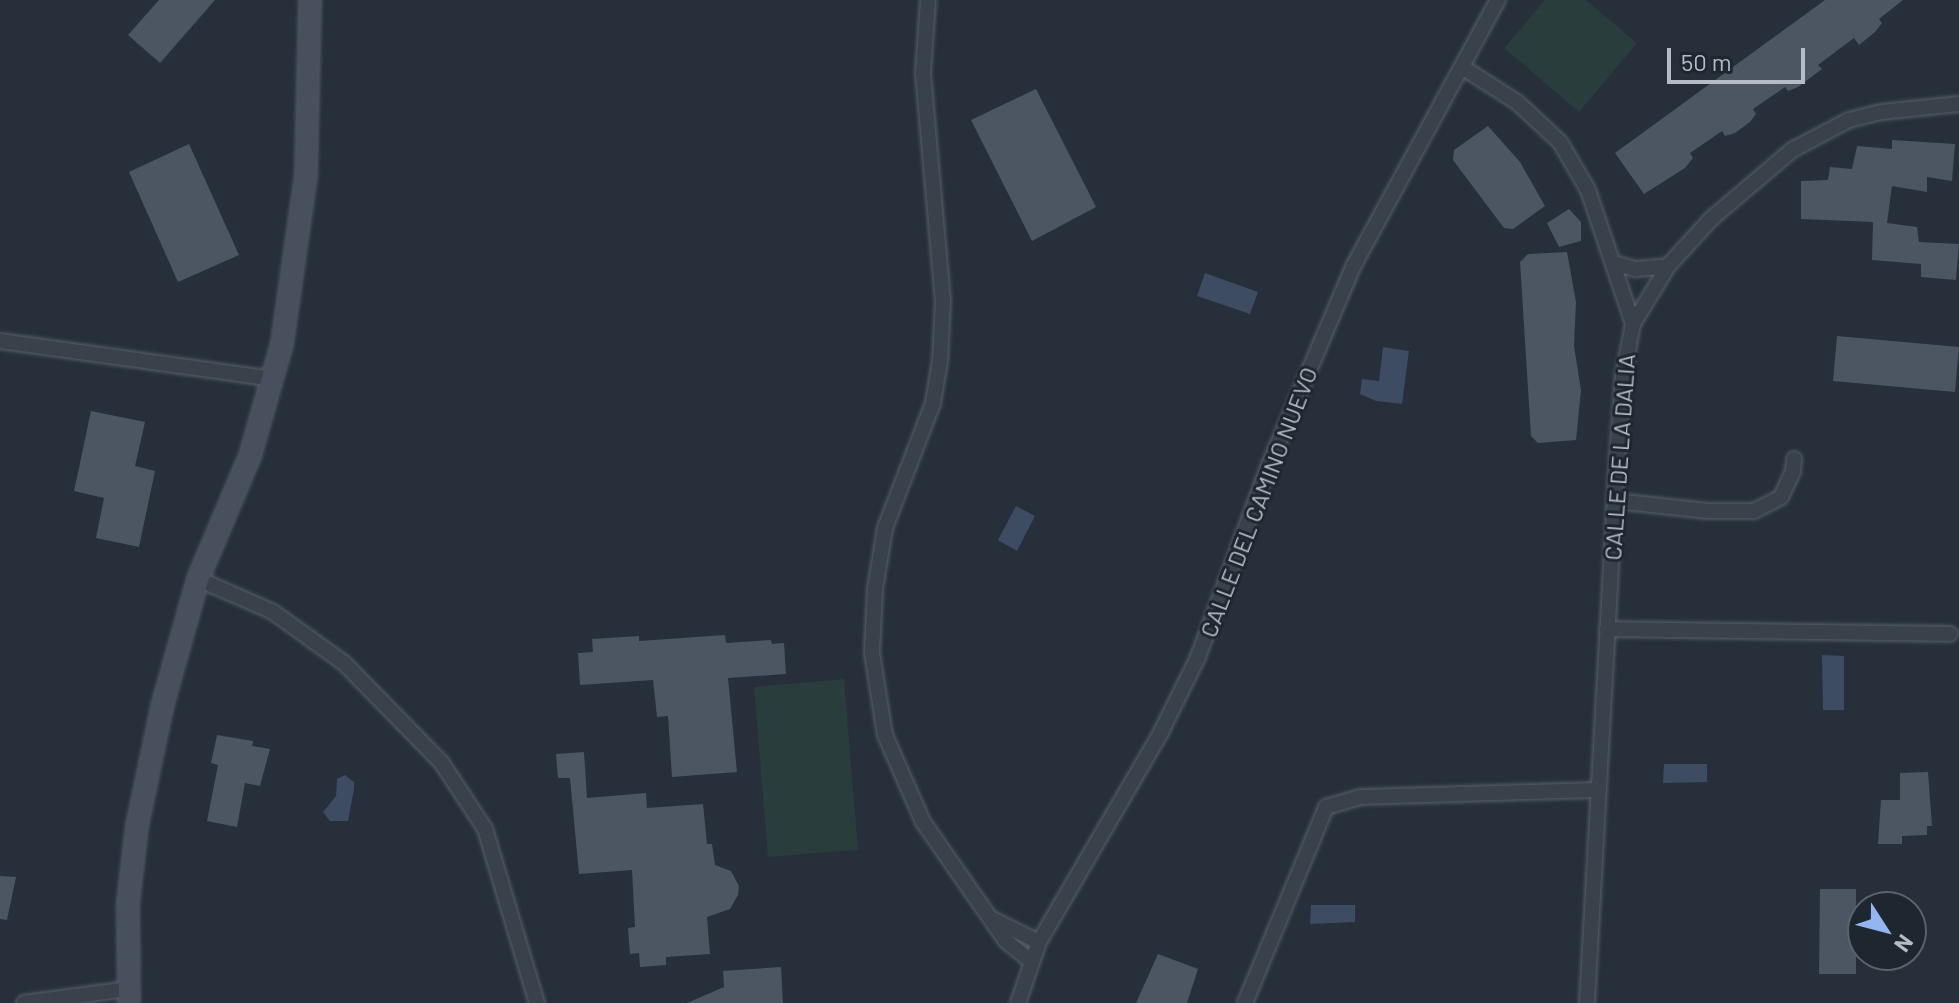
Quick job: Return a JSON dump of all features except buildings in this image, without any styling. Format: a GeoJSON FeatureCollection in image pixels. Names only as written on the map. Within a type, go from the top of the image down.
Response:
{"type":"FeatureCollection","features":[{"type":"Feature","properties":{"kind":"street"},"geometry":{"type":"LineString","coordinates":[[24,1003],[128,996],[127,915],[137,826],[162,707],[198,579],[250,456],[282,344],[306,176],[310,0]]}},
{"type":"Feature","properties":{"kind":"street"},"geometry":{"type":"LineString","coordinates":[[928,0],[923,73],[942,271],[940,361],[933,403],[885,528],[875,589],[872,653],[885,735],[923,822],[1006,941],[1031,961]]}},
{"type":"Feature","properties":{"kind":"street","name":"CALLE DEL CAMINO NUEVO"},"geometry":{"type":"LineString","coordinates":[[1018,1003],[1039,942],[1181,693],[1269,465],[1354,265],[1498,0]]}},
{"type":"Feature","properties":{"kind":"street"},"geometry":{"type":"LineString","coordinates":[[1462,67],[1518,103],[1560,142],[1588,190],[1633,324]]}},
{"type":"Feature","properties":{"kind":"street","name":"CALLE DE LA DALIA"},"geometry":{"type":"LineString","coordinates":[[1587,1003],[1623,376],[1633,324],[1668,266],[1711,219],[1792,150],[1849,120],[1881,112],[1959,104]]}},
{"type":"Feature","properties":{"kind":"street"},"geometry":{"type":"LineString","coordinates":[[1613,263],[1636,269],[1668,266]]}},
{"type":"Feature","properties":{"kind":"street"},"geometry":{"type":"LineString","coordinates":[[0,341],[273,379]]}},
{"type":"Feature","properties":{"kind":"street"},"geometry":{"type":"LineString","coordinates":[[1615,501],[1707,511],[1754,511],[1772,505],[1781,497],[1793,471],[1794,459]]}},
{"type":"Feature","properties":{"kind":"street"},"geometry":{"type":"LineString","coordinates":[[198,579],[273,612],[344,663],[441,762],[485,829],[537,1003]]}},
{"type":"Feature","properties":{"kind":"street"},"geometry":{"type":"LineString","coordinates":[[1607,629],[1950,634]]}},
{"type":"Feature","properties":{"kind":"street"},"geometry":{"type":"LineString","coordinates":[[1245,1003],[1326,807],[1360,797],[1597,790]]}},
{"type":"Feature","properties":{"kind":"street"},"geometry":{"type":"LineString","coordinates":[[992,919],[1039,942]]}},
{"type":"Feature","properties":{"kind":"shaded area"},"geometry":{"type":"Polygon","coordinates":[[[1545,0],[1586,0],[1637,43],[1579,112],[1504,48],[1545,0]]]}},
{"type":"Feature","properties":{"kind":"shaded area"},"geometry":{"type":"Polygon","coordinates":[[[844,679],[858,850],[768,857],[754,687],[844,679]]]}},
{"type":"Feature","properties":{"kind":"water"},"geometry":{"type":"Polygon","coordinates":[[[1205,273],[1258,292],[1250,314],[1197,296],[1205,273]]]}},
{"type":"Feature","properties":{"kind":"water"},"geometry":{"type":"Polygon","coordinates":[[[1383,347],[1409,351],[1402,404],[1376,401],[1360,394],[1362,379],[1379,381],[1383,347]]]}},
{"type":"Feature","properties":{"kind":"water"},"geometry":{"type":"Polygon","coordinates":[[[1016,506],[1035,516],[1017,551],[998,540],[1016,506]]]}},
{"type":"Feature","properties":{"kind":"water"},"geometry":{"type":"Polygon","coordinates":[[[1822,655],[1844,656],[1844,710],[1823,710],[1822,655]]]}},
{"type":"Feature","properties":{"kind":"water"},"geometry":{"type":"Polygon","coordinates":[[[1664,764],[1707,764],[1707,782],[1663,783],[1664,764]]]}},
{"type":"Feature","properties":{"kind":"water"},"geometry":{"type":"Polygon","coordinates":[[[345,775],[354,782],[348,821],[330,821],[323,812],[336,796],[337,779],[345,775]]]}},
{"type":"Feature","properties":{"kind":"water"},"geometry":{"type":"Polygon","coordinates":[[[1311,905],[1355,905],[1355,922],[1310,924],[1311,905]]]}}]}
